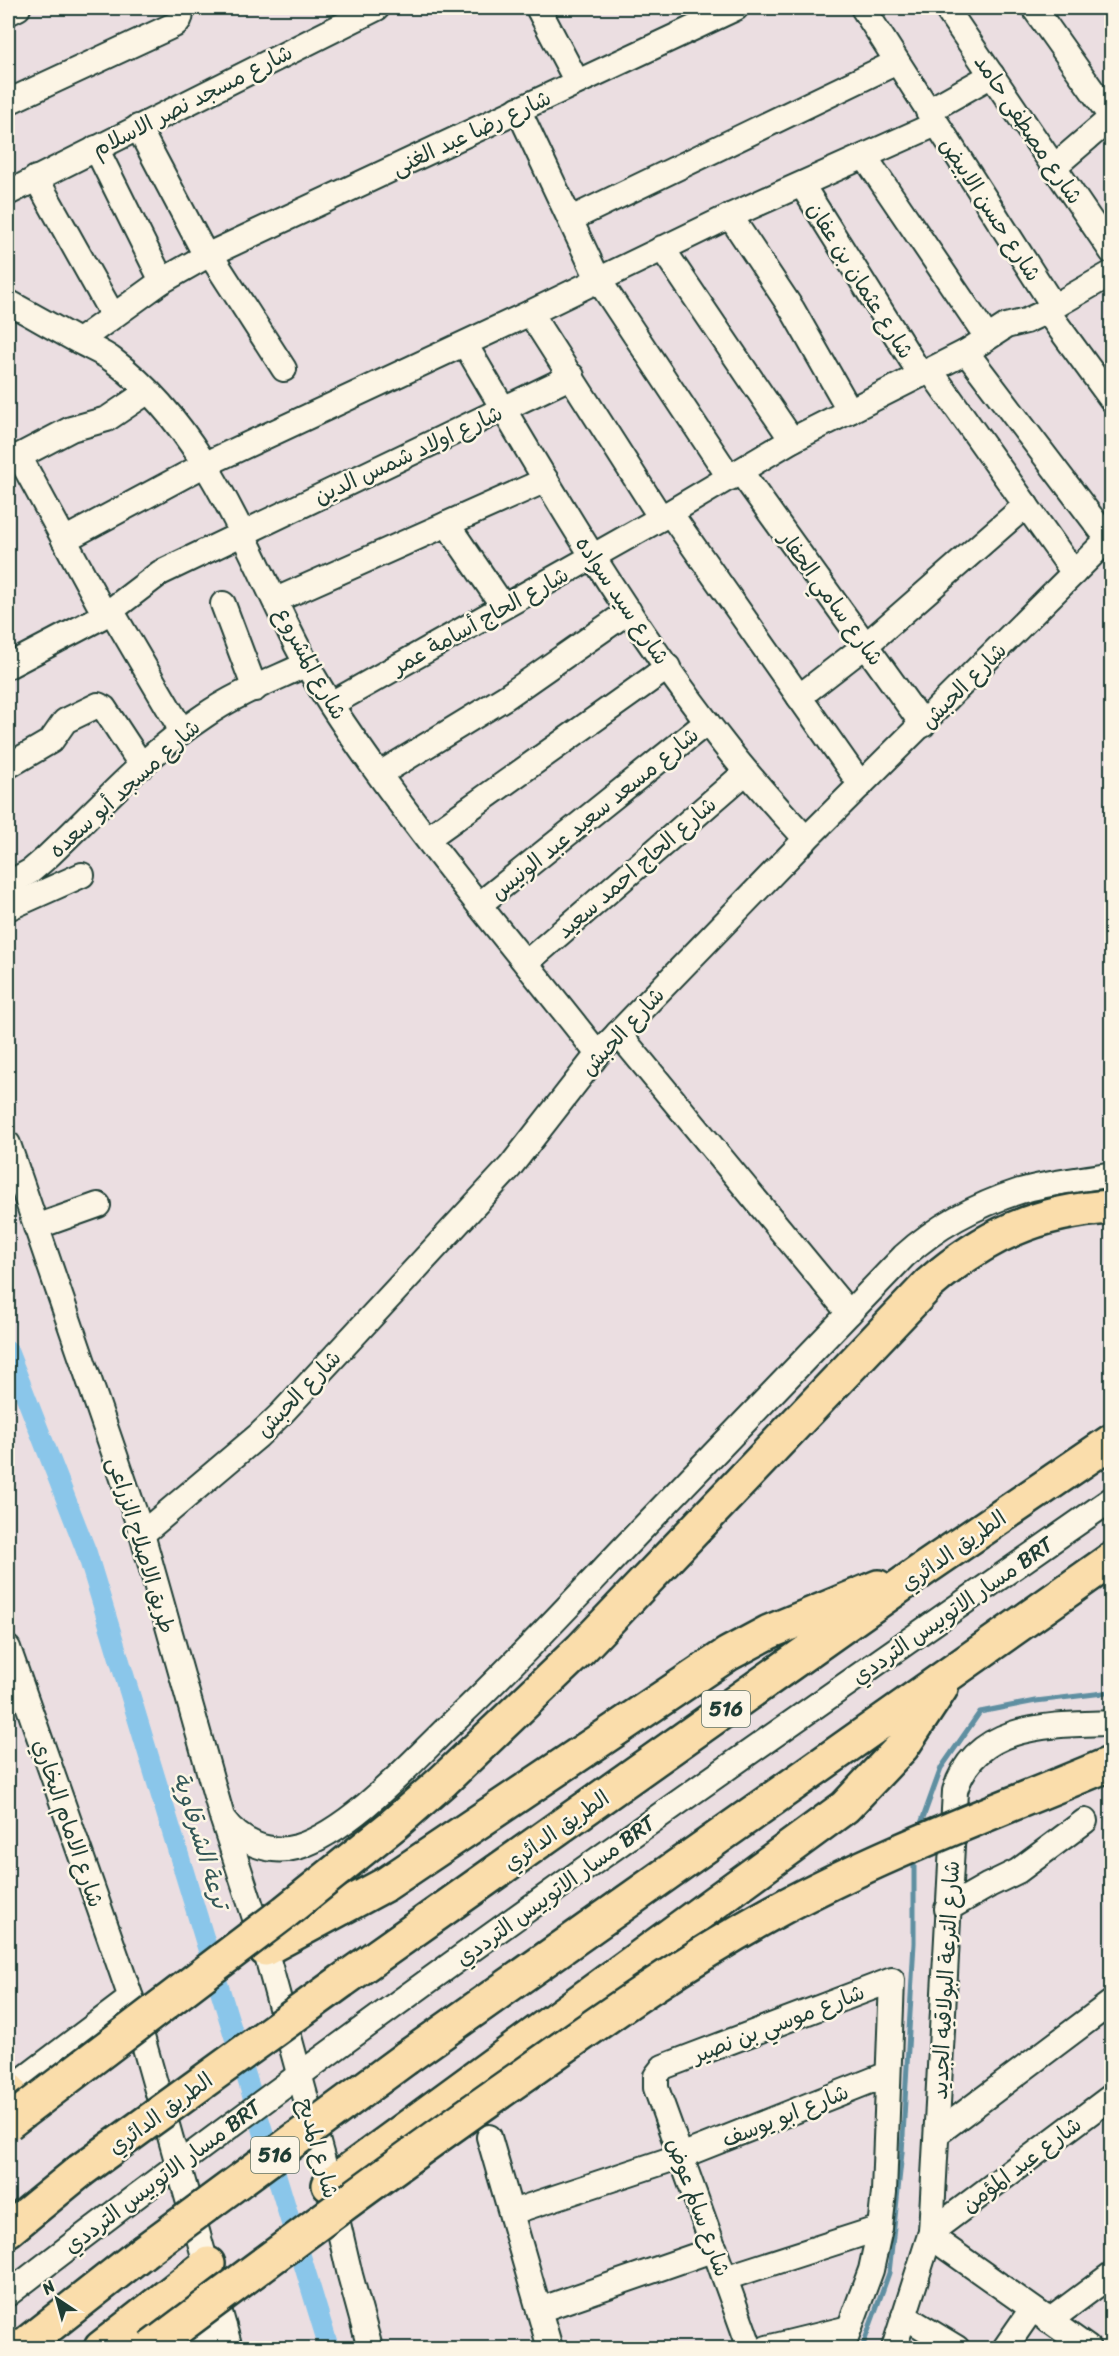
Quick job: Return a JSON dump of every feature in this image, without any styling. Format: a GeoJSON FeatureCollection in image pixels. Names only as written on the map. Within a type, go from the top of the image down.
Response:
{"type":"FeatureCollection","features":[{"type":"Feature","properties":{"kind":"highway"},"geometry":{"type":"LineString","coordinates":[[8,2123],[285,1912],[393,1825],[443,1781],[581,1649],[929,1284],[956,1261],[986,1241],[1018,1226],[1052,1215],[1086,1208],[1112,1207]]}},
{"type":"Feature","properties":{"kind":"highway","name":"الطريق الدائري"},"geometry":{"type":"LineString","coordinates":[[8,2230],[80,2171],[342,1981],[924,1569],[1112,1441]]}},
{"type":"Feature","properties":{"kind":"highway","name":"516"},"geometry":{"type":"LineString","coordinates":[[21,2349],[143,2252],[406,2058],[1112,1558]]}},
{"type":"Feature","properties":{"kind":"highway"},"geometry":{"type":"LineString","coordinates":[[265,1949],[386,1884],[728,1654],[820,1609],[924,1569]]}},
{"type":"Feature","properties":{"kind":"highway"},"geometry":{"type":"LineString","coordinates":[[329,2185],[844,1807],[902,1747],[929,1709],[947,1677]]}},
{"type":"Feature","properties":{"kind":"highway"},"geometry":{"type":"LineString","coordinates":[[151,2349],[379,2178],[497,2093],[617,2010],[720,1943],[811,1893],[890,1854],[1112,1763]]}},
{"type":"Feature","properties":{"kind":"highway"},"geometry":{"type":"LineString","coordinates":[[101,2349],[208,2264]]}},
{"type":"Feature","properties":{"kind":"street"},"geometry":{"type":"LineString","coordinates":[[8,13],[18,8]]}},
{"type":"Feature","properties":{"kind":"street"},"geometry":{"type":"LineString","coordinates":[[8,102],[174,25],[182,14],[180,8]]}},
{"type":"Feature","properties":{"kind":"street","name":"شارع مسجد نصر الاسلام"},"geometry":{"type":"LineString","coordinates":[[8,193],[377,8]]}},
{"type":"Feature","properties":{"kind":"street"},"geometry":{"type":"LineString","coordinates":[[538,8],[577,82]]}},
{"type":"Feature","properties":{"kind":"street","name":"شارع رضا عبد الغنى"},"geometry":{"type":"LineString","coordinates":[[79,341],[162,281],[208,255],[736,8]]}},
{"type":"Feature","properties":{"kind":"street","name":"شارع حسن الابيض"},"geometry":{"type":"LineString","coordinates":[[863,8],[1050,309],[1112,400]]}},
{"type":"Feature","properties":{"kind":"street","name":"شارع مصطفى حامد"},"geometry":{"type":"LineString","coordinates":[[946,8],[1055,166],[1107,235]]}},
{"type":"Feature","properties":{"kind":"street"},"geometry":{"type":"LineString","coordinates":[[1034,8],[1111,117],[1055,166]]}},
{"type":"Feature","properties":{"kind":"street"},"geometry":{"type":"LineString","coordinates":[[571,219],[897,62]]}},
{"type":"Feature","properties":{"kind":"street","name":"شارع حسن الابيض"},"geometry":{"type":"LineString","coordinates":[[932,118],[992,75]]}},
{"type":"Feature","properties":{"kind":"street","name":"شارع سامي الحفار"},"geometry":{"type":"LineString","coordinates":[[518,110],[598,279],[735,475],[866,645],[923,725]]}},
{"type":"Feature","properties":{"kind":"street"},"geometry":{"type":"LineString","coordinates":[[64,540],[204,465],[465,344],[730,216],[865,157],[932,118]]}},
{"type":"Feature","properties":{"kind":"street"},"geometry":{"type":"LineString","coordinates":[[138,127],[208,255],[284,369]]}},
{"type":"Feature","properties":{"kind":"street"},"geometry":{"type":"LineString","coordinates":[[96,148],[162,281]]}},
{"type":"Feature","properties":{"kind":"street"},"geometry":{"type":"LineString","coordinates":[[865,157],[987,337]]}},
{"type":"Feature","properties":{"kind":"street"},"geometry":{"type":"LineString","coordinates":[[36,178],[113,315]]}},
{"type":"Feature","properties":{"kind":"street","name":"شارع عثمان بن عفان"},"geometry":{"type":"LineString","coordinates":[[802,185],[925,373],[1026,505],[1074,573]]}},
{"type":"Feature","properties":{"kind":"street"},"geometry":{"type":"LineString","coordinates":[[730,216],[792,309],[850,411]]}},
{"type":"Feature","properties":{"kind":"street"},"geometry":{"type":"LineString","coordinates":[[662,248],[792,440]]}},
{"type":"Feature","properties":{"kind":"street","name":"شارع الحاج أسامة عمر"},"geometry":{"type":"LineString","coordinates":[[331,704],[735,475],[792,440],[966,352],[1006,326],[1026,321],[1050,309],[1112,273]]}},
{"type":"Feature","properties":{"kind":"street","name":"شارع المشروع"},"geometry":{"type":"LineString","coordinates":[[8,302],[113,360],[147,392],[176,425],[204,465],[244,532],[307,664],[331,704],[428,838],[598,1054]]}},
{"type":"Feature","properties":{"kind":"street"},"geometry":{"type":"LineString","coordinates":[[530,313],[665,515],[861,785]]}},
{"type":"Feature","properties":{"kind":"street","name":"شارع سيد سواده"},"geometry":{"type":"LineString","coordinates":[[465,344],[592,556],[629,611],[707,722],[746,772],[806,839]]}},
{"type":"Feature","properties":{"kind":"street"},"geometry":{"type":"LineString","coordinates":[[966,352],[1110,537]]}},
{"type":"Feature","properties":{"kind":"street","name":"شارع اولاد شمس الدين"},"geometry":{"type":"LineString","coordinates":[[8,666],[108,613],[160,573],[572,376]]}},
{"type":"Feature","properties":{"kind":"street"},"geometry":{"type":"LineString","coordinates":[[147,392],[107,419],[71,429],[13,459],[182,731]]}},
{"type":"Feature","properties":{"kind":"street"},"geometry":{"type":"LineString","coordinates":[[276,600],[546,480]]}},
{"type":"Feature","properties":{"kind":"street"},"geometry":{"type":"LineString","coordinates":[[799,697],[866,645],[1026,505]]}},
{"type":"Feature","properties":{"kind":"street"},"geometry":{"type":"LineString","coordinates":[[447,524],[503,606]]}},
{"type":"Feature","properties":{"kind":"street","name":"شارع الحبش"},"geometry":{"type":"LineString","coordinates":[[142,1534],[282,1413],[510,1167],[598,1054],[806,839],[1110,537]]}},
{"type":"Feature","properties":{"kind":"street"},"geometry":{"type":"LineString","coordinates":[[223,604],[255,689]]}},
{"type":"Feature","properties":{"kind":"street"},"geometry":{"type":"LineString","coordinates":[[380,774],[498,703],[629,611]]}},
{"type":"Feature","properties":{"kind":"street","name":"شارع مسجد أبو سعده"},"geometry":{"type":"LineString","coordinates":[[8,884],[31,871],[46,858],[182,731],[206,714],[307,664]]}},
{"type":"Feature","properties":{"kind":"street"},"geometry":{"type":"LineString","coordinates":[[428,838],[668,667]]}},
{"type":"Feature","properties":{"kind":"street"},"geometry":{"type":"LineString","coordinates":[[8,766],[51,741],[65,721],[98,705],[104,708],[142,766]]}},
{"type":"Feature","properties":{"kind":"street","name":"شارع مسعد سعيد عبد الونيس"},"geometry":{"type":"LineString","coordinates":[[480,904],[707,722]]}},
{"type":"Feature","properties":{"kind":"street","name":"شارع الحاج احمد سعيد"},"geometry":{"type":"LineString","coordinates":[[526,963],[746,772]]}},
{"type":"Feature","properties":{"kind":"street"},"geometry":{"type":"LineString","coordinates":[[8,908],[82,875]]}},
{"type":"Feature","properties":{"kind":"street"},"geometry":{"type":"LineString","coordinates":[[618,1033],[849,1313]]}},
{"type":"Feature","properties":{"kind":"street","name":"طريق الاصلاح الزراعى"},"geometry":{"type":"LineString","coordinates":[[8,1144],[142,1534],[222,1817],[265,1949]]}},
{"type":"Feature","properties":{"kind":"street"},"geometry":{"type":"LineString","coordinates":[[222,1817],[242,1838],[262,1847],[284,1849],[310,1841],[361,1809],[490,1688],[849,1313],[924,1238],[984,1205],[1022,1190],[1112,1174]]}},
{"type":"Feature","properties":{"kind":"street"},"geometry":{"type":"LineString","coordinates":[[36,1227],[98,1205]]}},
{"type":"Feature","properties":{"kind":"street","name":"مسار الاتوبيس الترددي BRT"},"geometry":{"type":"LineString","coordinates":[[8,2294],[282,2087],[673,1804],[1112,1499]]}},
{"type":"Feature","properties":{"kind":"street","name":"شارع الامام البخاري"},"geometry":{"type":"LineString","coordinates":[[8,1648],[131,1998],[208,2264],[227,2338]]}},
{"type":"Feature","properties":{"kind":"street","name":"شارع الترعة البولاقيه الجديد"},"geometry":{"type":"LineString","coordinates":[[894,2349],[931,2234],[938,2133],[947,1909],[955,1791],[960,1775],[966,1764],[993,1743],[1028,1729],[1112,1723]]}},
{"type":"Feature","properties":{"kind":"street"},"geometry":{"type":"LineString","coordinates":[[947,1909],[1018,1871],[1085,1821]]}},
{"type":"Feature","properties":{"kind":"street","name":"شارع المديح"},"geometry":{"type":"LineString","coordinates":[[265,1949],[329,2185],[370,2349]]}},
{"type":"Feature","properties":{"kind":"street","name":"شارع موسي بن نصير"},"geometry":{"type":"LineString","coordinates":[[663,2067],[892,1980],[888,2074]]}},
{"type":"Feature","properties":{"kind":"street"},"geometry":{"type":"LineString","coordinates":[[8,2091],[131,1998]]}},
{"type":"Feature","properties":{"kind":"street"},"geometry":{"type":"LineString","coordinates":[[938,2133],[1112,2002]]}},
{"type":"Feature","properties":{"kind":"street","name":"شارع سالم عوض"},"geometry":{"type":"LineString","coordinates":[[663,2067],[656,2076],[656,2088],[750,2349]]}},
{"type":"Feature","properties":{"kind":"street"},"geometry":{"type":"LineString","coordinates":[[767,2349],[846,2338],[871,2270],[880,2228],[884,2192],[888,2074]]}},
{"type":"Feature","properties":{"kind":"street","name":"شارع ابو يوسف"},"geometry":{"type":"LineString","coordinates":[[512,2212],[681,2156],[888,2074]]}},
{"type":"Feature","properties":{"kind":"street","name":"شارع عبد المؤمن"},"geometry":{"type":"LineString","coordinates":[[931,2234],[1112,2096]]}},
{"type":"Feature","properties":{"kind":"street"},"geometry":{"type":"LineString","coordinates":[[489,2137],[550,2349]]}},
{"type":"Feature","properties":{"kind":"street"},"geometry":{"type":"LineString","coordinates":[[725,2278],[880,2228]]}},
{"type":"Feature","properties":{"kind":"street"},"geometry":{"type":"LineString","coordinates":[[931,2234],[1088,2349]]}},
{"type":"Feature","properties":{"kind":"street"},"geometry":{"type":"LineString","coordinates":[[539,2310],[715,2249]]}},
{"type":"Feature","properties":{"kind":"street"},"geometry":{"type":"LineString","coordinates":[[1005,2349],[1040,2315],[1112,2274]]}},
{"type":"Feature","properties":{"kind":"street"},"geometry":{"type":"LineString","coordinates":[[904,2316],[957,2349]]}},
{"type":"Feature","properties":{"kind":"street"},"geometry":{"type":"LineString","coordinates":[[196,2349],[227,2338]]}},
{"type":"Feature","properties":{"kind":"waterway","name":"ترعة الشرقاوية"},"geometry":{"type":"LineString","coordinates":[[8,1351],[87,1553],[329,2348]]}},
{"type":"Feature","properties":{"kind":"waterway"},"geometry":{"type":"LineString","coordinates":[[919,1829],[941,1768],[980,1712],[1036,1701],[1112,1692]]}},
{"type":"Feature","properties":{"kind":"waterway"},"geometry":{"type":"LineString","coordinates":[[862,2348],[889,2273],[902,2153],[914,1943],[914,1858]]}}]}
